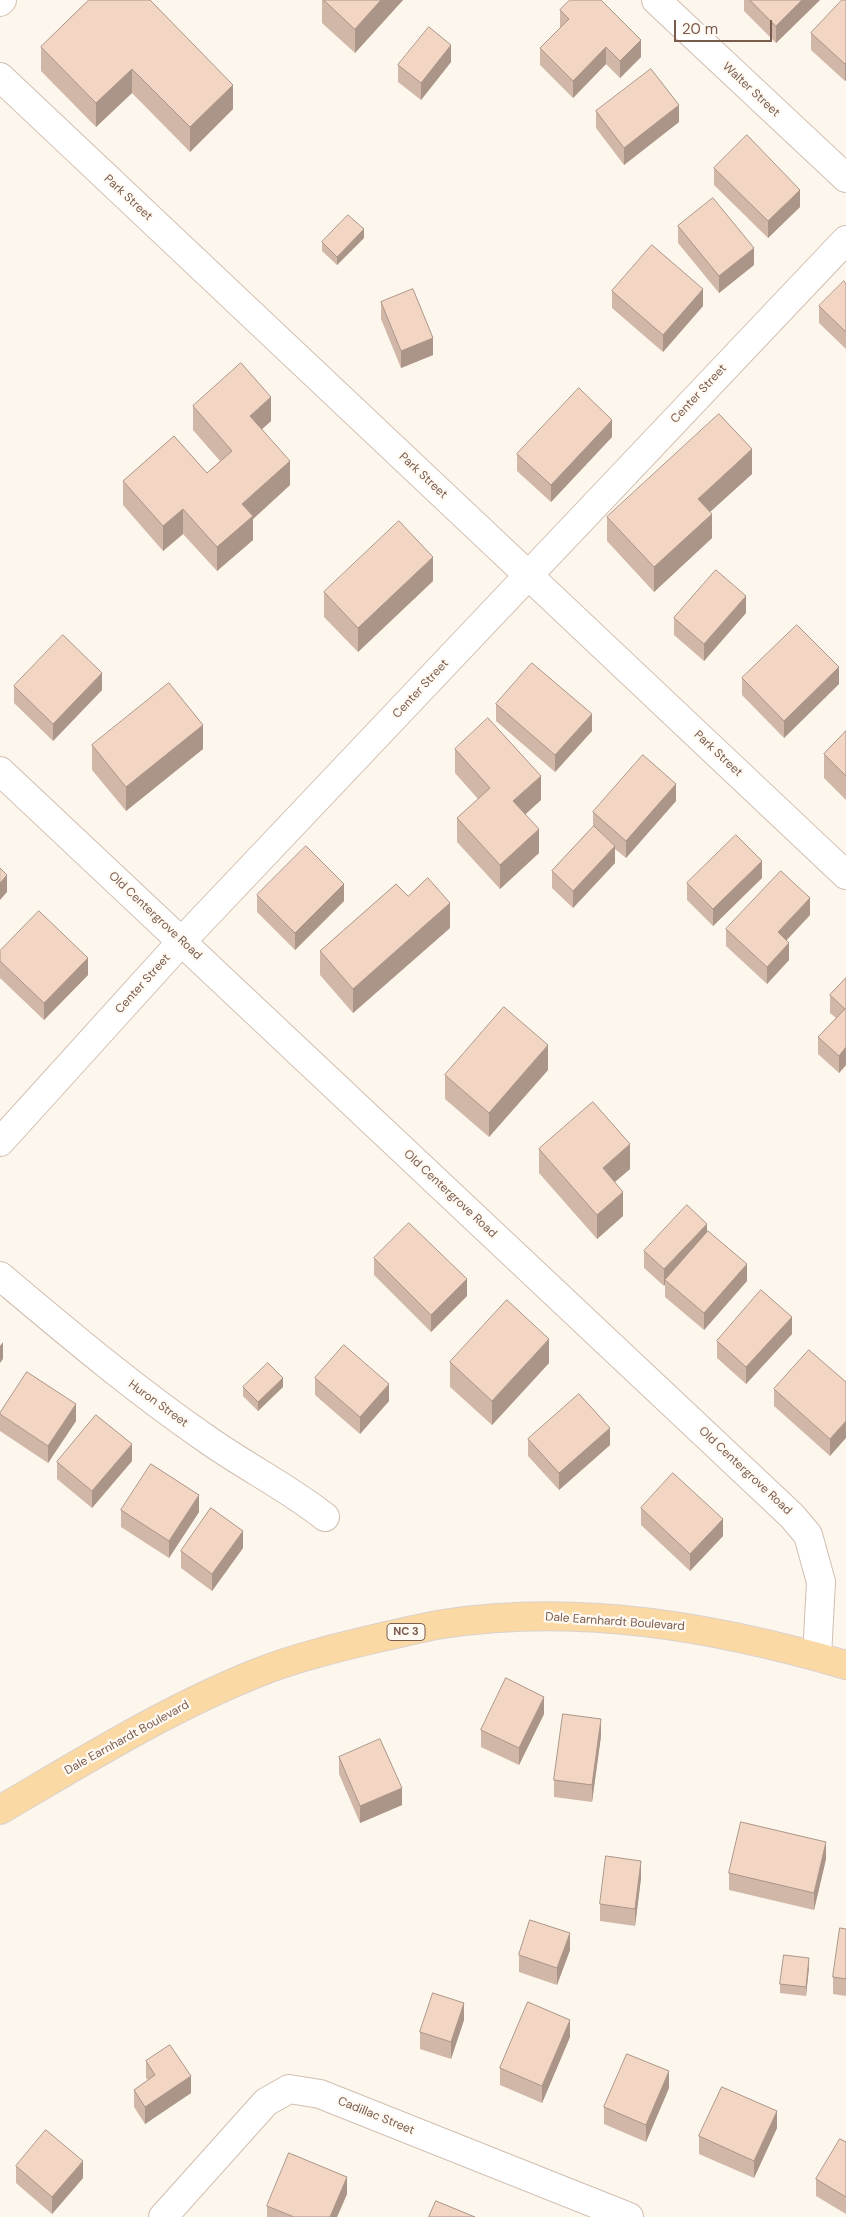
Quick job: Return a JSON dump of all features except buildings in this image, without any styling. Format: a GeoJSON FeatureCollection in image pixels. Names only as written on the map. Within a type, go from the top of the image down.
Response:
{"type":"FeatureCollection","features":[{"type":"Feature","properties":{"kind":"main road","name":"Dale Earnhardt Boulevard"},"geometry":{"type":"LineString","coordinates":[[0,1810],[172,1712],[258,1672],[330,1649],[444,1624],[555,1616],[648,1622],[704,1629],[817,1656],[846,1665]]}},
{"type":"Feature","properties":{"kind":"street","name":"Walter Street"},"geometry":{"type":"LineString","coordinates":[[656,0],[846,178]]}},
{"type":"Feature","properties":{"kind":"street","name":"Park Street"},"geometry":{"type":"LineString","coordinates":[[0,76],[846,875]]}},
{"type":"Feature","properties":{"kind":"street","name":"Center Street"},"geometry":{"type":"LineString","coordinates":[[0,1142],[182,941],[846,240]]}},
{"type":"Feature","properties":{"kind":"street","name":"Old Centergrove Road"},"geometry":{"type":"LineString","coordinates":[[0,771],[792,1516],[808,1536],[821,1582],[817,1656]]}},
{"type":"Feature","properties":{"kind":"street","name":"Huron Street"},"geometry":{"type":"LineString","coordinates":[[0,1276],[131,1384],[209,1441],[309,1504],[325,1517]]}},
{"type":"Feature","properties":{"kind":"street","name":"Cadillac Street"},"geometry":{"type":"LineString","coordinates":[[163,2217],[266,2102],[289,2089],[320,2094],[600,2212],[629,2217]]}}]}
